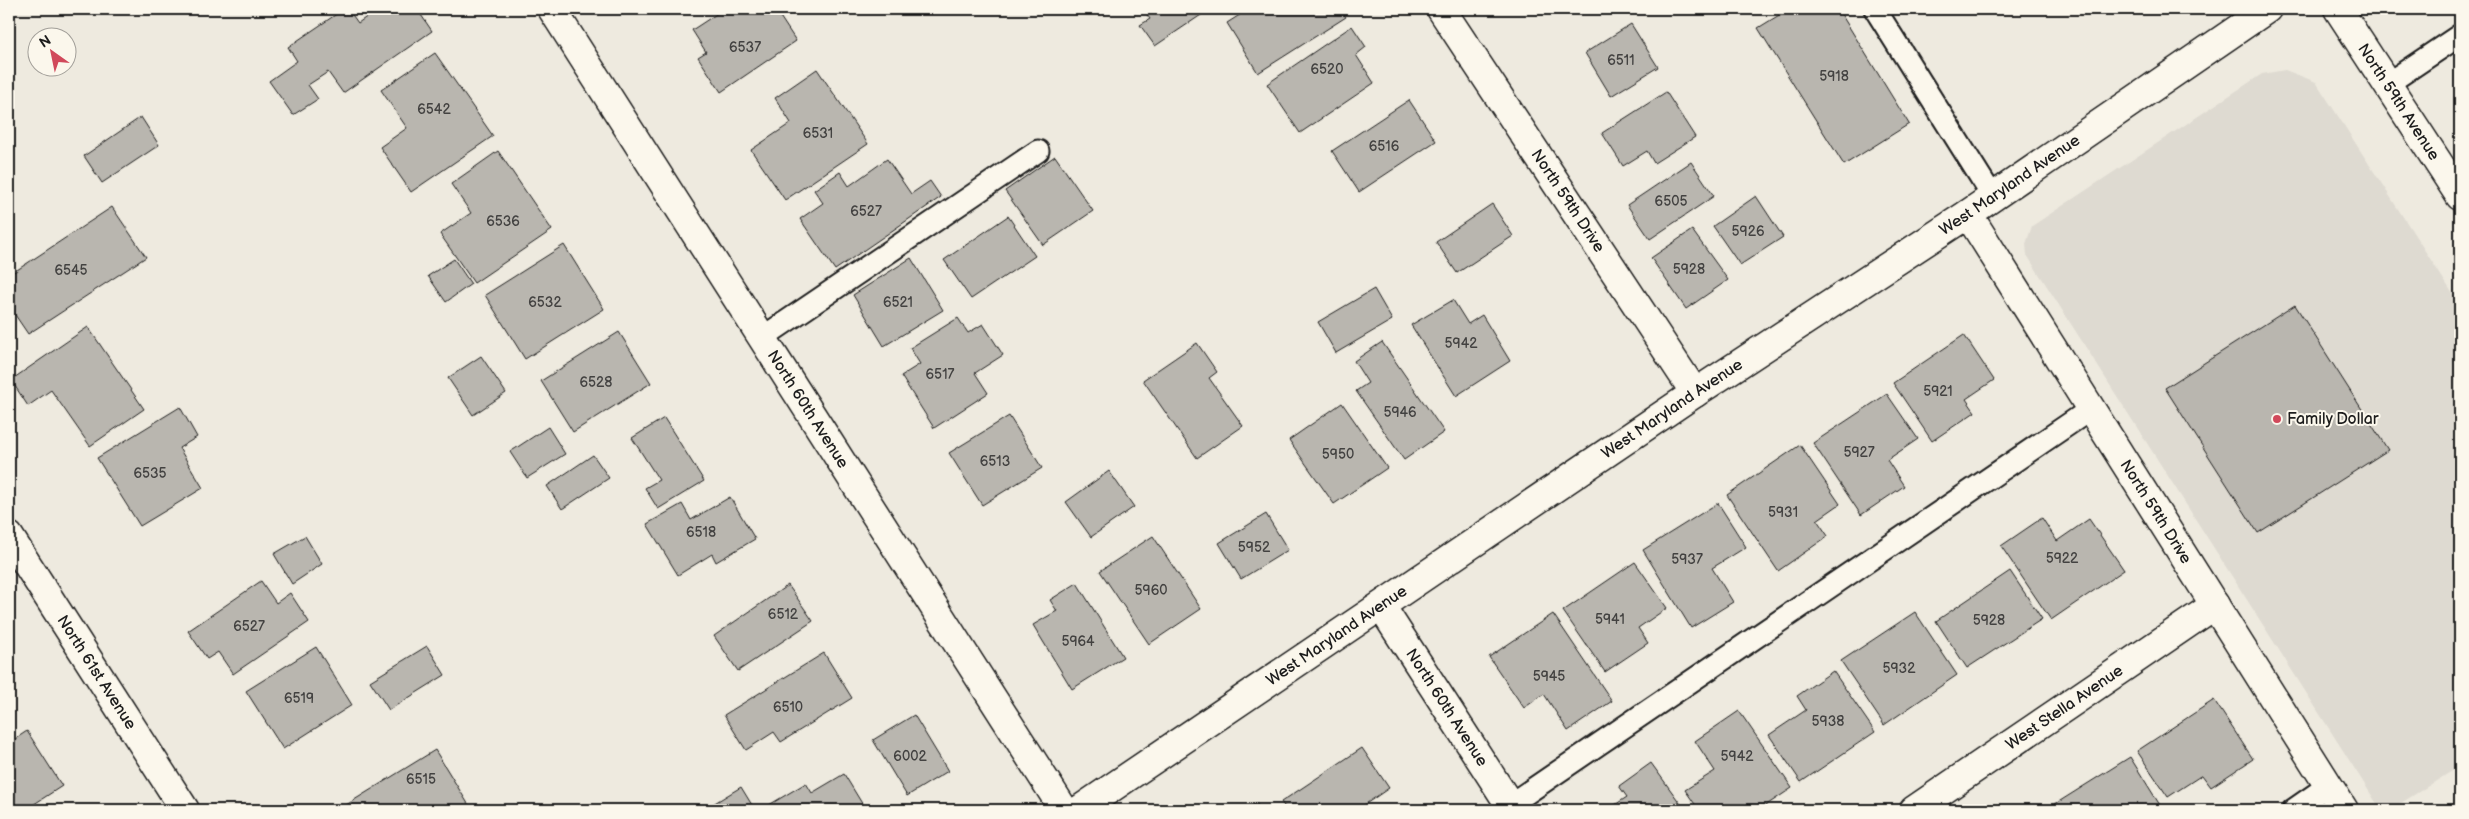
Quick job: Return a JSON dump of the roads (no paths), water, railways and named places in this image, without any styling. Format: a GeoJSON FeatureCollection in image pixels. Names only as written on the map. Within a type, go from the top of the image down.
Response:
{"type":"FeatureCollection","features":[{"type":"Feature","properties":{"kind":"street","name":"North 60th Avenue"},"geometry":{"type":"LineString","coordinates":[[552,9],[1064,810]]}},
{"type":"Feature","properties":{"kind":"street","name":"North 59th Drive"},"geometry":{"type":"LineString","coordinates":[[1441,9],[1695,393]]}},
{"type":"Feature","properties":{"kind":"street","name":"West Maryland Avenue"},"geometry":{"type":"LineString","coordinates":[[1079,810],[1695,393],[1994,197],[2267,9]]}},
{"type":"Feature","properties":{"kind":"street","name":"North 59th Avenue"},"geometry":{"type":"LineString","coordinates":[[2338,9],[2460,196]]}},
{"type":"Feature","properties":{"kind":"street","name":"North 59th Drive"},"geometry":{"type":"LineString","coordinates":[[1968,214],[2344,810]]}},
{"type":"Feature","properties":{"kind":"street","name":"North 61st Avenue"},"geometry":{"type":"LineString","coordinates":[[9,536],[186,810]]}},
{"type":"Feature","properties":{"kind":"street","name":"West Stella Avenue"},"geometry":{"type":"LineString","coordinates":[[1914,810],[2215,605]]}},
{"type":"Feature","properties":{"kind":"street","name":"North 60th Avenue"},"geometry":{"type":"LineString","coordinates":[[1381,606],[1508,809]]}},
{"type":"Feature","properties":{"kind":"lane"},"geometry":{"type":"LineString","coordinates":[[1875,9],[1994,197]]}},
{"type":"Feature","properties":{"kind":"lane"},"geometry":{"type":"LineString","coordinates":[[2387,84],[2460,35]]}},
{"type":"Feature","properties":{"kind":"lane"},"geometry":{"type":"LineString","coordinates":[[762,338],[1038,151]]}},
{"type":"Feature","properties":{"kind":"lane"},"geometry":{"type":"LineString","coordinates":[[1508,809],[2091,409]]}},
{"type":"Feature","properties":{"kind":"lane"},"geometry":{"type":"LineString","coordinates":[[2293,810],[2328,785]]}},
{"type":"Feature","properties":{"kind":"place","name":"Family Dollar"},"geometry":{"type":"Point","coordinates":[2277,419]}}]}
